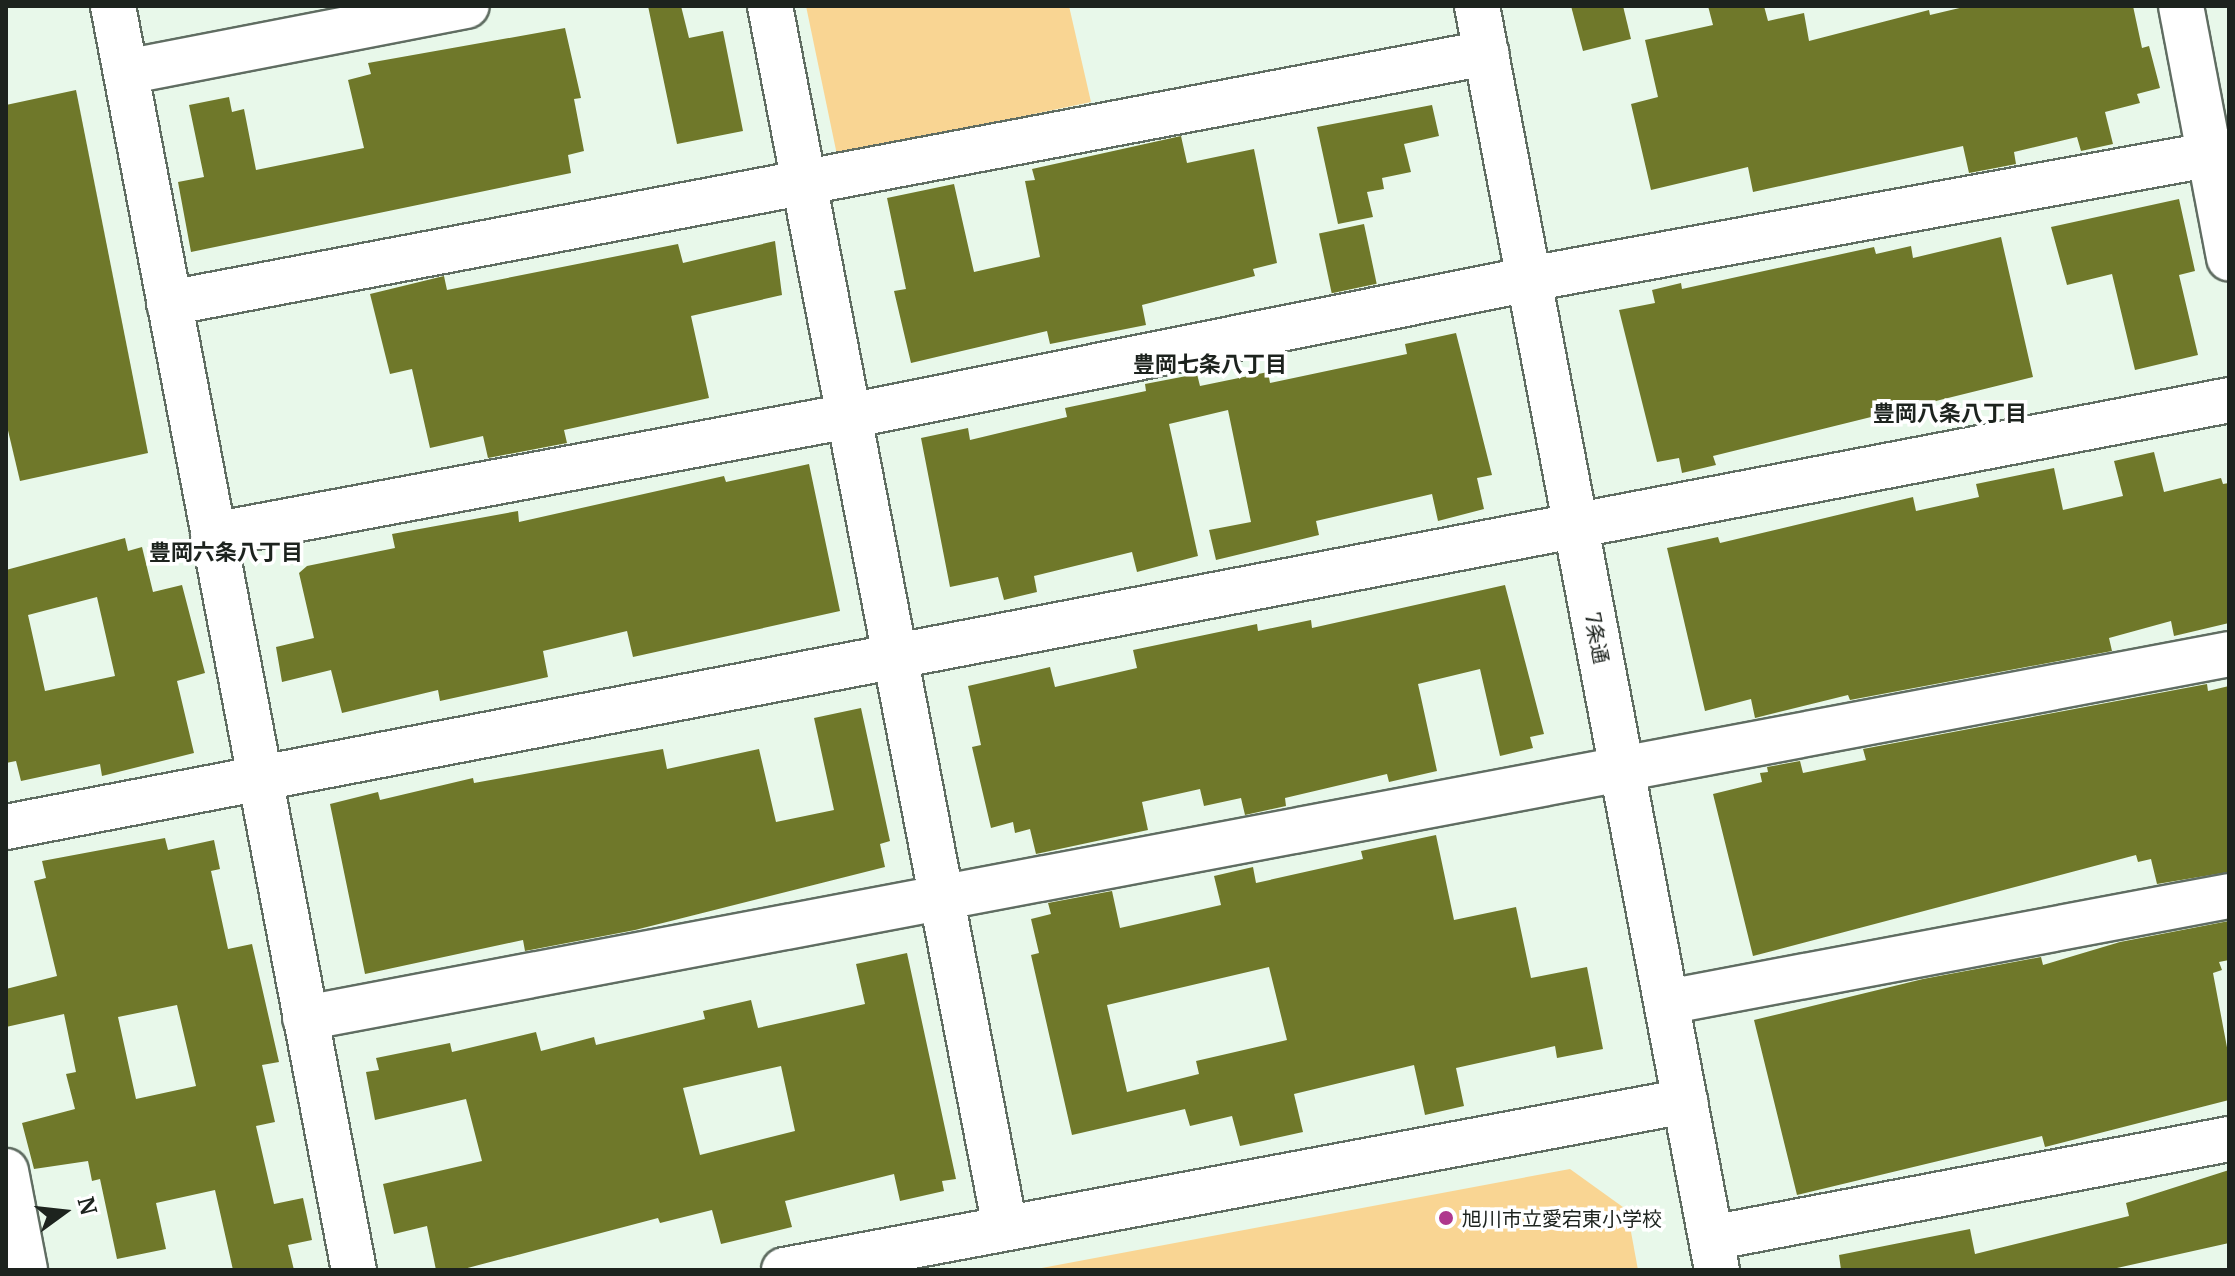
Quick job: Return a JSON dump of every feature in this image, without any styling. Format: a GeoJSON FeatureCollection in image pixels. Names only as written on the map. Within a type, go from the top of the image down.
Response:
{"type":"FeatureCollection","features":[{"type":"Feature","properties":{"kind":"street"},"geometry":{"type":"LineString","coordinates":[[113,6],[354,1270]]}},
{"type":"Feature","properties":{"kind":"street"},"geometry":{"type":"LineString","coordinates":[[126,72],[467,6]]}},
{"type":"Feature","properties":{"kind":"street"},"geometry":{"type":"LineString","coordinates":[[770,6],[1005,1228]]}},
{"type":"Feature","properties":{"kind":"street","name":"7条通"},"geometry":{"type":"LineString","coordinates":[[1477,6],[1714,1254]]}},
{"type":"Feature","properties":{"kind":"street"},"geometry":{"type":"LineString","coordinates":[[2181,6],[2219,153],[2229,258]]}},
{"type":"Feature","properties":{"kind":"street"},"geometry":{"type":"LineString","coordinates":[[169,303],[804,180],[1486,53]]}},
{"type":"Feature","properties":{"kind":"street"},"geometry":{"type":"LineString","coordinates":[[213,535],[849,416],[1529,279],[2219,153]]}},
{"type":"Feature","properties":{"kind":"street"},"geometry":{"type":"LineString","coordinates":[[6,827],[895,659],[1576,524],[2229,400]]}},
{"type":"Feature","properties":{"kind":"street"},"geometry":{"type":"LineString","coordinates":[[305,1018],[942,902],[2229,654]]}},
{"type":"Feature","properties":{"kind":"street"},"geometry":{"type":"LineString","coordinates":[[1667,1002],[2229,896]]}},
{"type":"Feature","properties":{"kind":"street"},"geometry":{"type":"LineString","coordinates":[[784,1270],[1685,1101]]}},
{"type":"Feature","properties":{"kind":"street"},"geometry":{"type":"LineString","coordinates":[[1714,1254],[2229,1139]]}},
{"type":"Feature","properties":{"kind":"street"},"geometry":{"type":"LineString","coordinates":[[6,1171],[25,1270]]}},
{"type":"Feature","properties":{"kind":"shaded area"},"geometry":{"type":"Polygon","coordinates":[[[806,6],[1069,6],[1091,102],[837,155],[806,6]]]}},
{"type":"Feature","properties":{"kind":"shaded area","name":"旭川市立愛宕東小学校"},"geometry":{"type":"Polygon","coordinates":[[[1570,1169],[1627,1210],[1638,1270],[1031,1270],[1570,1169]]]}},
{"type":"Feature","properties":{"kind":"building"},"geometry":{"type":"Polygon","coordinates":[[[648,6],[681,6],[689,38],[723,31],[743,131],[677,144],[648,6]]]}},
{"type":"Feature","properties":{"kind":"building"},"geometry":{"type":"Polygon","coordinates":[[[1571,6],[1623,6],[1631,39],[1583,51],[1571,6]]]}},
{"type":"Feature","properties":{"kind":"building"},"geometry":{"type":"Polygon","coordinates":[[[1708,6],[1764,6],[1768,21],[1804,13],[1809,41],[1929,10],[1930,15],[1968,6],[2133,6],[2142,48],[2149,46],[2160,88],[2137,94],[2140,103],[2105,112],[2113,144],[2081,151],[2077,137],[2014,152],[2016,164],[1969,173],[1963,146],[1753,192],[1748,167],[1651,190],[1631,104],[1658,97],[1645,40],[1713,25],[1708,6]]]}},
{"type":"Feature","properties":{"kind":"building"},"geometry":{"type":"Polygon","coordinates":[[[565,28],[581,98],[574,99],[584,151],[568,155],[571,173],[191,252],[178,182],[204,177],[189,105],[229,97],[232,112],[244,109],[256,170],[364,148],[348,80],[371,74],[368,63],[565,28]]]}},
{"type":"Feature","properties":{"kind":"building"},"geometry":{"type":"Polygon","coordinates":[[[76,90],[148,453],[20,481],[6,422],[6,105],[76,90]]]}},
{"type":"Feature","properties":{"kind":"building"},"geometry":{"type":"Polygon","coordinates":[[[1432,105],[1439,136],[1404,144],[1411,172],[1382,178],[1384,189],[1367,192],[1373,217],[1338,224],[1317,127],[1432,105]]]}},
{"type":"Feature","properties":{"kind":"building"},"geometry":{"type":"Polygon","coordinates":[[[1181,136],[1187,163],[1254,149],[1277,263],[1253,269],[1255,276],[1142,305],[1146,325],[1050,344],[1047,331],[911,363],[894,291],[906,289],[887,198],[954,184],[974,272],[1040,257],[1025,181],[1035,180],[1032,169],[1181,136]]]}},
{"type":"Feature","properties":{"kind":"building"},"geometry":{"type":"Polygon","coordinates":[[[2179,199],[2195,271],[2179,275],[2198,355],[2135,370],[2112,274],[2067,285],[2051,227],[2179,199]]]}},
{"type":"Feature","properties":{"kind":"building"},"geometry":{"type":"Polygon","coordinates":[[[1364,224],[1377,284],[1332,293],[1319,234],[1364,224]]]}},
{"type":"Feature","properties":{"kind":"building"},"geometry":{"type":"Polygon","coordinates":[[[2001,237],[2033,377],[1713,456],[1716,465],[1682,473],[1679,458],[1657,462],[1619,310],[1655,303],[1652,290],[1681,283],[1682,289],[1874,247],[1876,254],[1911,246],[1913,258],[2001,237]]]}},
{"type":"Feature","properties":{"kind":"building"},"geometry":{"type":"Polygon","coordinates":[[[775,241],[782,295],[691,316],[709,398],[564,430],[567,443],[488,458],[483,436],[430,448],[412,369],[390,374],[370,294],[444,276],[447,290],[678,244],[683,263],[775,241]]]}},
{"type":"Feature","properties":{"kind":"building"},"geometry":{"type":"Polygon","coordinates":[[[1456,333],[1492,475],[1477,478],[1484,509],[1438,521],[1432,494],[1316,521],[1319,535],[1216,560],[1209,530],[1251,522],[1228,410],[1169,424],[1198,556],[1137,572],[1132,552],[1034,576],[1037,592],[1004,600],[998,577],[950,587],[921,438],[968,428],[970,440],[1067,417],[1065,408],[1146,391],[1145,384],[1197,374],[1200,386],[1268,372],[1270,383],[1407,354],[1405,344],[1456,333]]]}},
{"type":"Feature","properties":{"kind":"building"},"geometry":{"type":"Polygon","coordinates":[[[2154,452],[2164,492],[2221,478],[2223,484],[2229,483],[2229,623],[2174,636],[2171,621],[2109,638],[2112,651],[1850,700],[1848,695],[1755,718],[1751,699],[1705,711],[1667,548],[1718,537],[1720,543],[1913,497],[1916,511],[1979,497],[1976,484],[2054,468],[2063,510],[2123,496],[2114,461],[2154,452]]]}},
{"type":"Feature","properties":{"kind":"building"},"geometry":{"type":"Polygon","coordinates":[[[809,464],[840,611],[633,657],[627,631],[543,651],[548,677],[440,701],[438,690],[342,713],[331,670],[282,682],[276,647],[314,638],[299,573],[307,566],[395,548],[392,534],[518,511],[519,522],[724,476],[726,482],[809,464]]]}},
{"type":"Feature","properties":{"kind":"building"},"geometry":{"type":"Polygon","coordinates":[[[125,538],[128,551],[142,547],[153,592],[182,585],[205,673],[177,681],[194,753],[102,776],[100,764],[21,781],[16,761],[6,763],[6,570],[125,538]],[[97,597],[28,615],[45,691],[115,676],[97,597]]]}},
{"type":"Feature","properties":{"kind":"building"},"geometry":{"type":"Polygon","coordinates":[[[1505,585],[1544,734],[1530,737],[1533,748],[1500,756],[1480,669],[1418,684],[1437,771],[1389,782],[1387,774],[1285,798],[1286,806],[1245,815],[1241,798],[1204,806],[1200,789],[1142,802],[1148,830],[1036,854],[1030,829],[1015,833],[1013,822],[991,828],[972,747],[981,745],[968,686],[1050,667],[1055,687],[1137,668],[1133,650],[1257,624],[1258,631],[1311,620],[1312,628],[1505,585]]]}},
{"type":"Feature","properties":{"kind":"building"},"geometry":{"type":"Polygon","coordinates":[[[2207,684],[2208,691],[2229,686],[2229,872],[2157,884],[2151,859],[2138,862],[2136,855],[1753,956],[1713,794],[1762,782],[1760,773],[1768,772],[1767,767],[1800,761],[1803,773],[1866,760],[1863,749],[2207,684]]]}},
{"type":"Feature","properties":{"kind":"building"},"geometry":{"type":"Polygon","coordinates":[[[861,708],[890,841],[880,844],[885,867],[635,930],[525,951],[523,940],[365,974],[330,804],[378,792],[380,800],[473,778],[474,783],[663,749],[667,769],[759,749],[776,822],[834,810],[814,718],[861,708]]]}},
{"type":"Feature","properties":{"kind":"building"},"geometry":{"type":"Polygon","coordinates":[[[1436,835],[1454,920],[1516,907],[1531,978],[1587,967],[1603,1049],[1557,1058],[1555,1046],[1456,1068],[1464,1106],[1425,1115],[1414,1065],[1294,1094],[1303,1132],[1240,1146],[1232,1116],[1190,1126],[1185,1109],[1072,1135],[1031,955],[1039,953],[1031,919],[1051,914],[1048,903],[1112,891],[1120,928],[1221,905],[1214,876],[1253,867],[1256,883],[1363,859],[1361,851],[1436,835]],[[1269,967],[1107,1005],[1127,1092],[1199,1074],[1196,1061],[1287,1040],[1269,967]]]}},
{"type":"Feature","properties":{"kind":"building"},"geometry":{"type":"Polygon","coordinates":[[[165,838],[168,850],[214,840],[220,869],[211,871],[228,949],[252,944],[279,1062],[262,1065],[275,1122],[256,1126],[274,1204],[303,1198],[312,1240],[288,1245],[294,1270],[233,1270],[215,1190],[156,1203],[166,1249],[117,1259],[100,1179],[92,1181],[88,1161],[34,1169],[22,1123],[75,1109],[66,1074],[76,1072],[64,1014],[6,1027],[6,989],[57,976],[34,881],[46,878],[42,861],[165,838]],[[177,1005],[118,1017],[136,1099],[196,1086],[177,1005]]]}},
{"type":"Feature","properties":{"kind":"building"},"geometry":{"type":"Polygon","coordinates":[[[2229,921],[2229,960],[2219,962],[2222,970],[2213,973],[2229,1058],[2229,1100],[2045,1147],[2042,1136],[1797,1195],[1754,1020],[1923,979],[2041,957],[2043,965],[2120,942],[2229,921]]]}},
{"type":"Feature","properties":{"kind":"building"},"geometry":{"type":"Polygon","coordinates":[[[907,953],[956,1179],[942,1181],[944,1191],[900,1201],[894,1174],[785,1201],[792,1227],[721,1244],[712,1210],[660,1223],[658,1218],[460,1270],[436,1270],[427,1226],[394,1234],[383,1184],[482,1161],[466,1099],[375,1120],[366,1072],[379,1070],[376,1058],[450,1043],[452,1052],[536,1032],[541,1051],[594,1037],[596,1045],[705,1019],[703,1011],[751,1000],[758,1028],[865,1004],[856,964],[907,953]],[[781,1066],[683,1088],[700,1155],[795,1131],[781,1066]]]}},
{"type":"Feature","properties":{"kind":"building"},"geometry":{"type":"Polygon","coordinates":[[[2229,1170],[2229,1243],[2108,1270],[1841,1270],[1839,1255],[1970,1229],[1975,1254],[2129,1216],[2126,1203],[2229,1170]]]}},
{"type":"Feature","properties":{"kind":"place","name":"旭川市立愛宕東小学校"},"geometry":{"type":"Point","coordinates":[1446,1218]}},
{"type":"Feature","properties":{"kind":"district","name":"豊岡七条八丁目"},"geometry":{"type":"Point","coordinates":[1210,365]}},
{"type":"Feature","properties":{"kind":"district","name":"豊岡八条八丁目"},"geometry":{"type":"Point","coordinates":[1950,414]}},
{"type":"Feature","properties":{"kind":"district","name":"豊岡六条八丁目"},"geometry":{"type":"Point","coordinates":[226,553]}}]}
